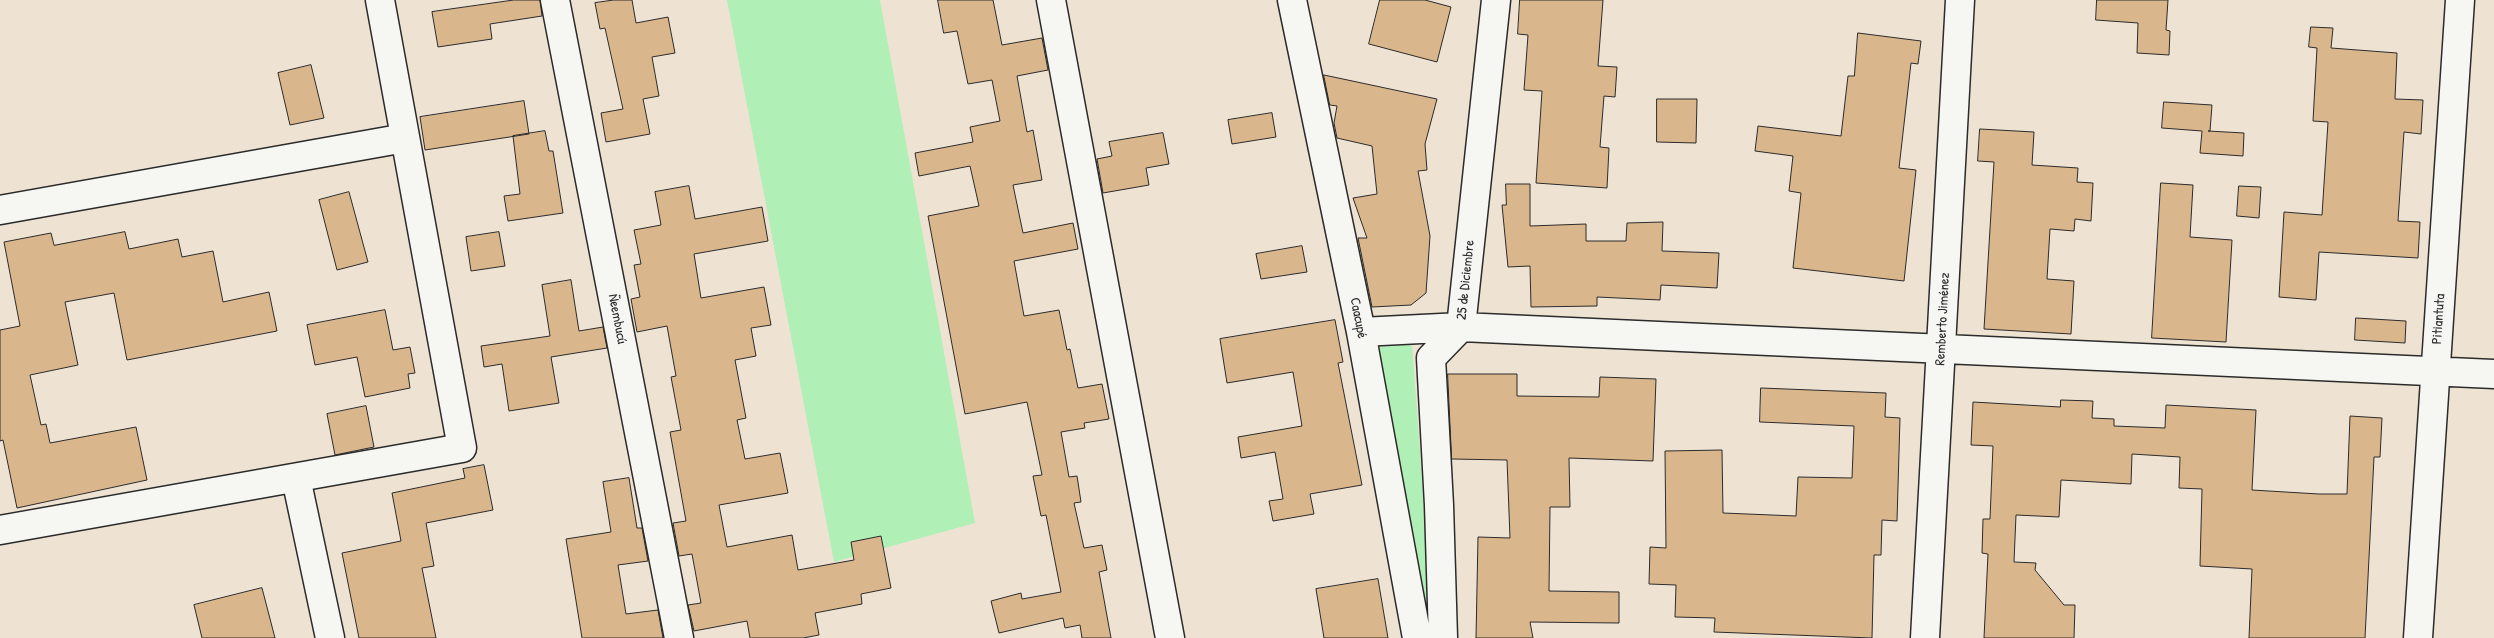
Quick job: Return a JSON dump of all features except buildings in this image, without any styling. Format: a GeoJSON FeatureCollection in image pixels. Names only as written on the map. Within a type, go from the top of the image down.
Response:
{"type":"FeatureCollection","features":[{"type":"Feature","properties":{"kind":"street"},"geometry":{"type":"LineString","coordinates":[[0,530],[462,448],[380,0]]}},
{"type":"Feature","properties":{"kind":"street","name":"Ñeembucú"},"geometry":{"type":"LineString","coordinates":[[555,0],[679,638]]}},
{"type":"Feature","properties":{"kind":"street"},"geometry":{"type":"LineString","coordinates":[[1051,0],[1170,638]]}},
{"type":"Feature","properties":{"kind":"street","name":"Caacupé"},"geometry":{"type":"LineString","coordinates":[[1292,0],[1361,332],[1417,638]]}},
{"type":"Feature","properties":{"kind":"street","name":"25 de Diciembre"},"geometry":{"type":"LineString","coordinates":[[1443,638],[1439,505],[1431,358],[1461,326],[1496,0]]}},
{"type":"Feature","properties":{"kind":"street","name":"Remberto Jiménez"},"geometry":{"type":"LineString","coordinates":[[1925,638],[1960,0]]}},
{"type":"Feature","properties":{"kind":"street","name":"Pitiantuta"},"geometry":{"type":"LineString","coordinates":[[2418,638],[2460,0]]}},
{"type":"Feature","properties":{"kind":"street"},"geometry":{"type":"LineString","coordinates":[[0,210],[405,138]]}},
{"type":"Feature","properties":{"kind":"street"},"geometry":{"type":"LineString","coordinates":[[1361,332],[1461,326],[2494,374]]}},
{"type":"Feature","properties":{"kind":"street"},"geometry":{"type":"LineString","coordinates":[[296,478],[330,638]]}},
{"type":"Feature","properties":{"kind":"green space"},"geometry":{"type":"Polygon","coordinates":[[[727,0],[880,0],[975,523],[834,562],[727,0]]]}},
{"type":"Feature","properties":{"kind":"green space"},"geometry":{"type":"Polygon","coordinates":[[[1412,344],[1434,638],[1432,638],[1377,347],[1412,344]]]}}]}
